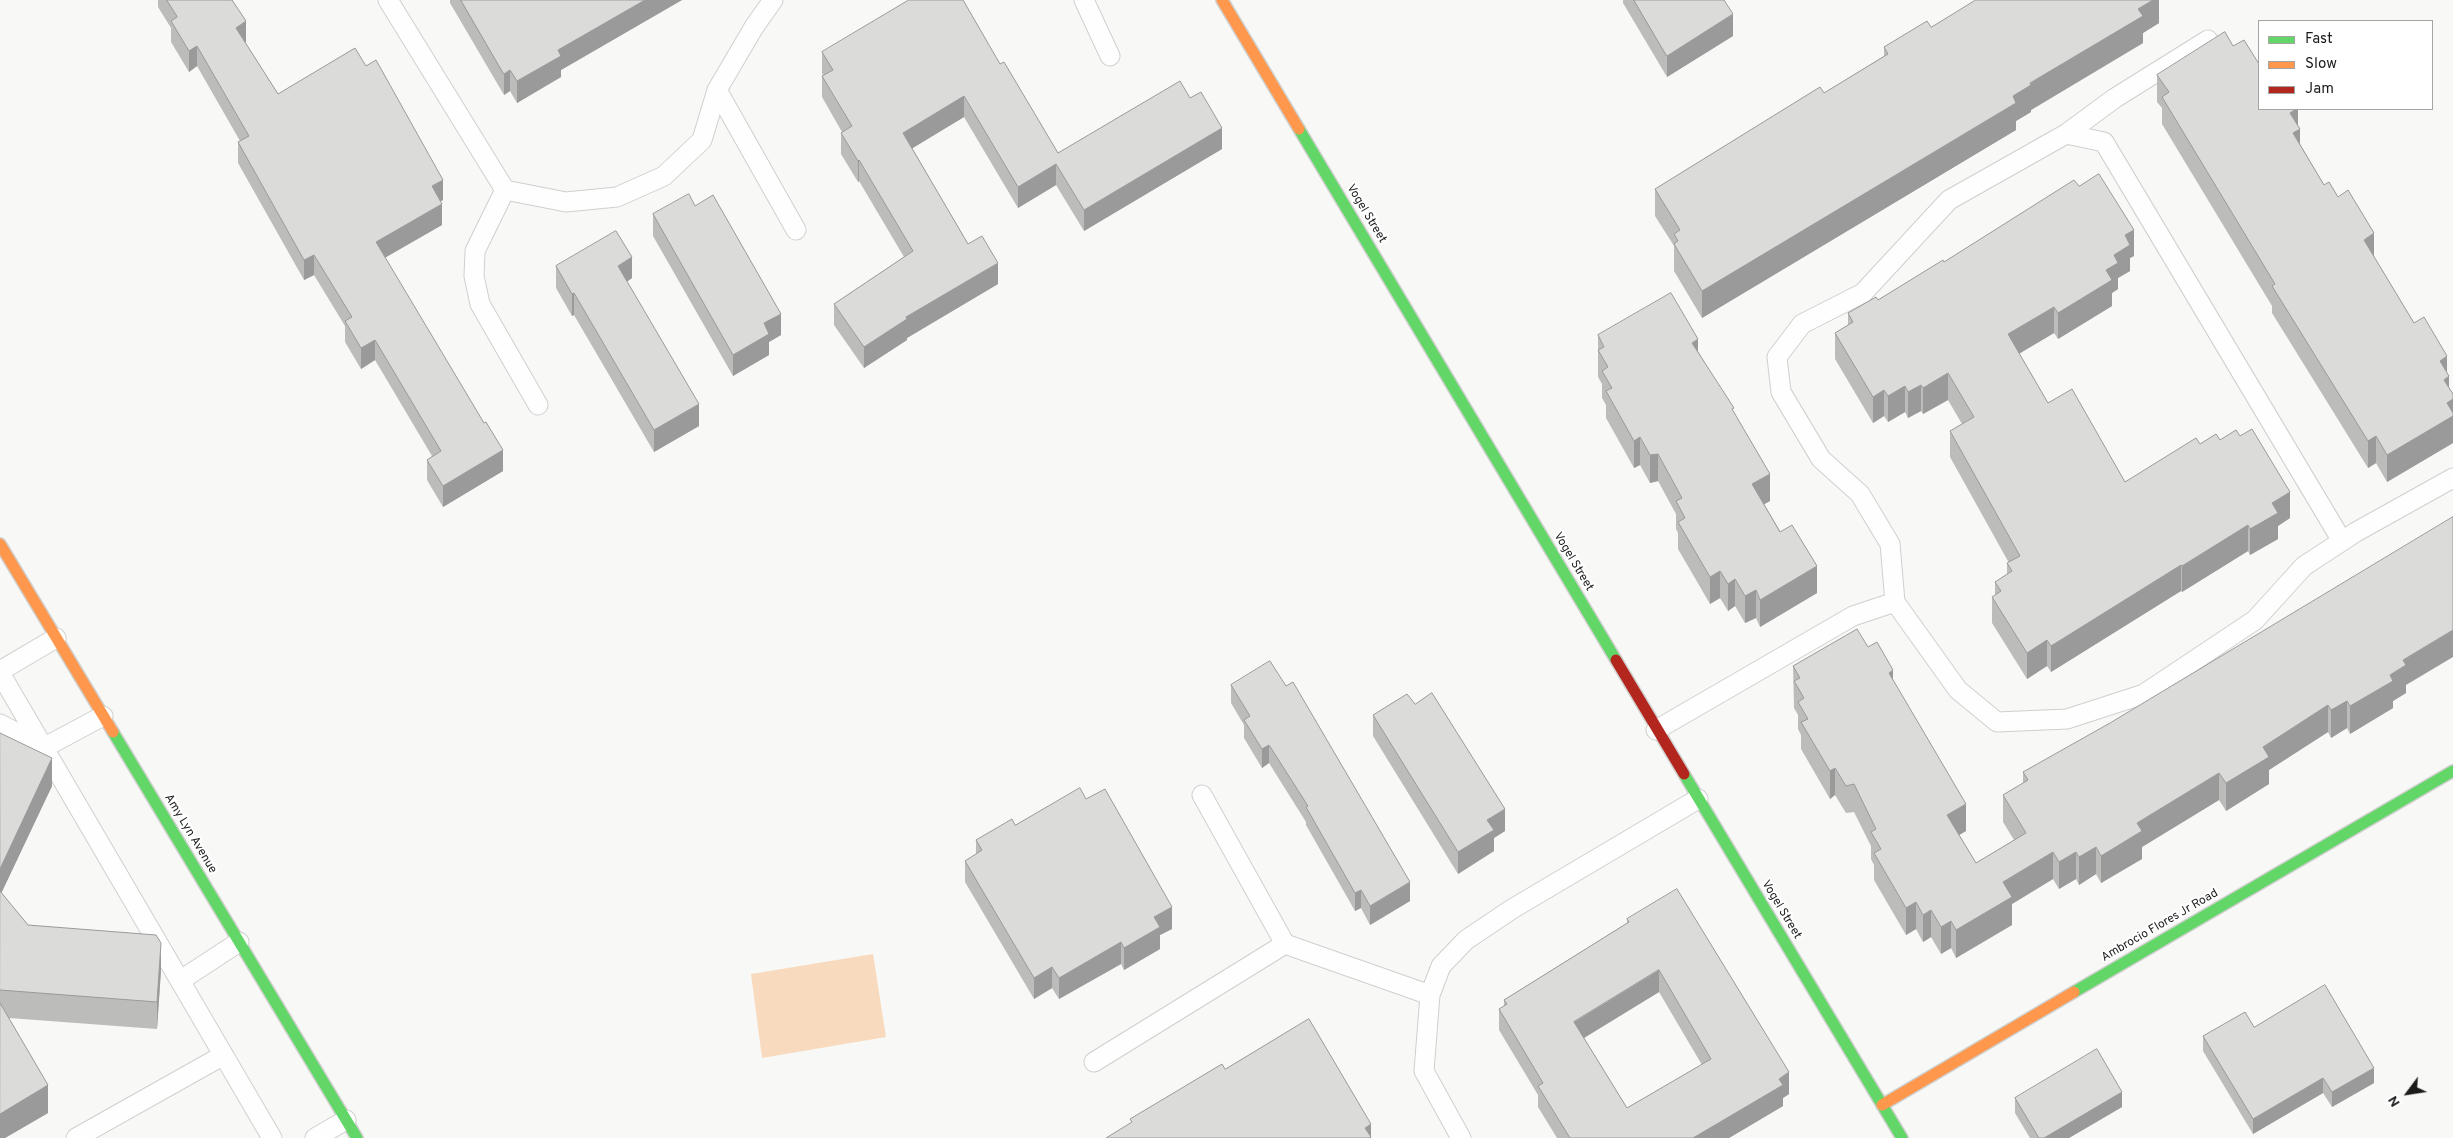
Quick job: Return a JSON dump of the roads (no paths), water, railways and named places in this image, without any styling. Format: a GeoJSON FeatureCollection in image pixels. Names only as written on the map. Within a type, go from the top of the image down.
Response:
{"type":"FeatureCollection","features":[{"type":"Feature","properties":{"kind":"street","name":"Vogel Street"},"geometry":{"type":"LineString","coordinates":[[1222,0],[1656,730],[1902,1138]]}},
{"type":"Feature","properties":{"kind":"street","name":"Amy Lyn Avenue"},"geometry":{"type":"LineString","coordinates":[[0,544],[358,1138]]}},
{"type":"Feature","properties":{"kind":"street","name":"Ambrocio Flores Jr Road"},"geometry":{"type":"LineString","coordinates":[[1882,1105],[2453,771]]}},
{"type":"Feature","properties":{"kind":"lane"},"geometry":{"type":"LineString","coordinates":[[388,0],[505,190],[566,202],[617,197],[664,176],[702,140],[717,90],[754,26],[773,0]]}},
{"type":"Feature","properties":{"kind":"lane"},"geometry":{"type":"LineString","coordinates":[[1084,0],[1110,56]]}},
{"type":"Feature","properties":{"kind":"lane"},"geometry":{"type":"LineString","coordinates":[[2208,40],[2115,98],[2066,134],[1949,200],[1863,293],[1802,324],[1777,357],[1781,392],[1822,458],[1860,494],[1890,544],[1895,602],[1958,690],[1997,722],[2067,719],[2144,694],[2255,620],[2304,566],[2342,541],[2453,478]]}},
{"type":"Feature","properties":{"kind":"lane"},"geometry":{"type":"LineString","coordinates":[[717,90],[796,230]]}},
{"type":"Feature","properties":{"kind":"lane"},"geometry":{"type":"LineString","coordinates":[[2066,134],[2104,142],[2342,541]]}},
{"type":"Feature","properties":{"kind":"lane"},"geometry":{"type":"LineString","coordinates":[[505,190],[475,251],[474,276],[480,304],[538,405]]}},
{"type":"Feature","properties":{"kind":"lane"},"geometry":{"type":"LineString","coordinates":[[1656,730],[1853,616],[1895,602]]}},
{"type":"Feature","properties":{"kind":"lane"},"geometry":{"type":"LineString","coordinates":[[56,638],[0,672],[181,980],[222,1056],[272,1138]]}},
{"type":"Feature","properties":{"kind":"lane"},"geometry":{"type":"LineString","coordinates":[[45,747],[103,716]]}},
{"type":"Feature","properties":{"kind":"lane"},"geometry":{"type":"LineString","coordinates":[[0,724],[45,747]]}},
{"type":"Feature","properties":{"kind":"lane"},"geometry":{"type":"LineString","coordinates":[[1202,795],[1285,944],[1430,995]]}},
{"type":"Feature","properties":{"kind":"lane"},"geometry":{"type":"LineString","coordinates":[[1461,1138],[1424,1071],[1430,995],[1441,966],[1466,940],[1512,909],[1698,799]]}},
{"type":"Feature","properties":{"kind":"lane"},"geometry":{"type":"LineString","coordinates":[[181,980],[239,942]]}},
{"type":"Feature","properties":{"kind":"lane"},"geometry":{"type":"LineString","coordinates":[[1094,1062],[1285,944]]}},
{"type":"Feature","properties":{"kind":"lane"},"geometry":{"type":"LineString","coordinates":[[76,1138],[222,1056]]}},
{"type":"Feature","properties":{"kind":"lane"},"geometry":{"type":"LineString","coordinates":[[315,1138],[346,1120]]}}]}
